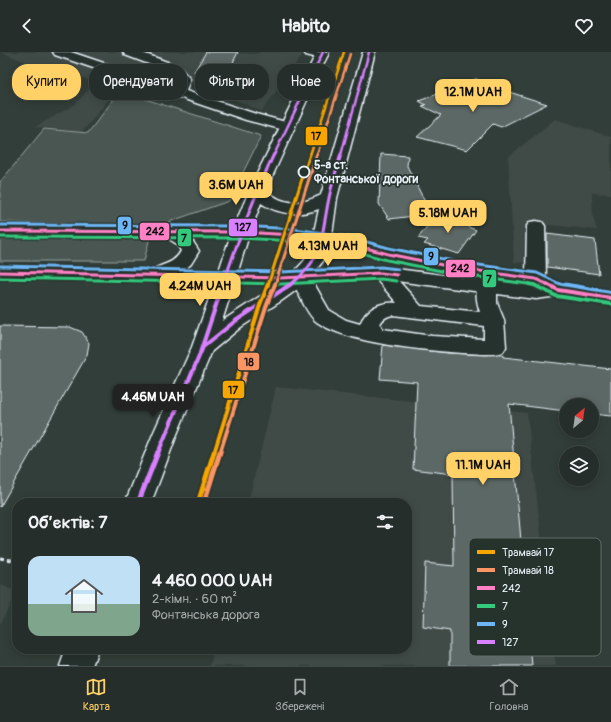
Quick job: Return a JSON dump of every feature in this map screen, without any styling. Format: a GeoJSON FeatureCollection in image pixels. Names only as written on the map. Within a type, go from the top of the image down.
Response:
{"type":"FeatureCollection","features":[{"type":"Feature","properties":{"kind":"main road"},"geometry":{"type":"LineString","coordinates":[[58,52],[93,64]]}},
{"type":"Feature","properties":{"kind":"main road"},"geometry":{"type":"LineString","coordinates":[[129,52],[161,64]]}},
{"type":"Feature","properties":{"kind":"main road"},"geometry":{"type":"LineString","coordinates":[[203,347],[234,322],[274,297],[301,277],[314,261],[322,239],[328,198],[369,52]]}},
{"type":"Feature","properties":{"kind":"main road"},"geometry":{"type":"LineString","coordinates":[[140,498],[165,434],[203,347],[241,232],[258,191],[288,127],[318,53]]}},
{"type":"Feature","properties":{"kind":"main road"},"geometry":{"type":"LineString","coordinates":[[187,96],[252,118],[288,127]]}},
{"type":"Feature","properties":{"kind":"main road"},"geometry":{"type":"LineString","coordinates":[[258,191],[265,199],[272,203],[292,209],[301,209],[316,205],[328,198]]}},
{"type":"Feature","properties":{"kind":"main road"},"geometry":{"type":"LineString","coordinates":[[536,226],[536,279]]}},
{"type":"Feature","properties":{"kind":"main road"},"geometry":{"type":"LineString","coordinates":[[0,231],[241,232],[289,235],[344,242],[388,254],[457,268],[536,279],[558,290]]}},
{"type":"Feature","properties":{"kind":"main road"},"geometry":{"type":"LineString","coordinates":[[156,275],[175,268],[187,260],[190,251],[184,241],[171,232]]}},
{"type":"Feature","properties":{"kind":"main road"},"geometry":{"type":"LineString","coordinates":[[0,272],[226,277],[301,277],[381,273],[536,293],[558,290],[611,298]]}},
{"type":"Feature","properties":{"kind":"main road"},"geometry":{"type":"LineString","coordinates":[[381,273],[414,310]]}},
{"type":"Feature","properties":{"kind":"main road"},"geometry":{"type":"LineString","coordinates":[[301,277],[323,316],[350,329],[375,334],[470,346],[495,347],[494,320],[487,303],[487,286]]}},
{"type":"Feature","properties":{"kind":"main road"},"geometry":{"type":"LineString","coordinates":[[375,334],[370,324],[374,315],[380,311],[393,309],[414,310],[494,320]]}},
{"type":"Feature","properties":{"kind":"main road"},"geometry":{"type":"LineString","coordinates":[[76,666],[80,654]]}},
{"type":"Feature","properties":{"kind":"path"},"geometry":{"type":"LineString","coordinates":[[0,558],[12,560]]}},
{"type":"Feature","properties":{"kind":"shaded area"},"geometry":{"type":"Polygon","coordinates":[[[0,52],[203,52],[257,54],[260,52],[292,52],[303,54],[296,64],[277,64],[277,90],[262,111],[235,100],[269,100],[269,64],[195,64],[195,84],[187,80],[187,64],[89,64],[89,80],[81,78],[81,64],[35,64],[0,52]]]}},
{"type":"Feature","properties":{"kind":"shaded area"},"geometry":{"type":"Polygon","coordinates":[[[89,89],[89,100],[108,100],[82,132],[35,127],[74,105],[79,100],[81,100],[81,98],[89,89]]]}},
{"type":"Feature","properties":{"kind":"shaded area"},"geometry":{"type":"Polygon","coordinates":[[[113,100],[148,100],[261,136],[229,201],[160,225],[0,222],[0,182],[44,129],[88,133],[113,100]]]}},
{"type":"Feature","properties":{"kind":"shaded area"},"geometry":{"type":"Polygon","coordinates":[[[555,119],[611,137],[611,194],[592,193],[593,217],[597,230],[541,224],[542,265],[514,262],[508,157],[555,119]]]}},
{"type":"Feature","properties":{"kind":"shaded area"},"geometry":{"type":"Polygon","coordinates":[[[0,237],[150,237],[144,261],[0,261],[0,237]]]}},
{"type":"Feature","properties":{"kind":"shaded area"},"geometry":{"type":"Polygon","coordinates":[[[276,387],[527,413],[541,538],[469,538],[469,656],[555,656],[556,666],[210,666],[213,654],[412,654],[412,498],[249,498],[276,387]]]}},
{"type":"Feature","properties":{"kind":"shaded area"},"geometry":{"type":"Polygon","coordinates":[[[0,585],[12,589],[12,601],[0,624],[0,585]]]}},
{"type":"Feature","properties":{"kind":"building"},"geometry":{"type":"Polygon","coordinates":[[[206,52],[238,52],[232,64],[199,64],[206,52]]]}},
{"type":"Feature","properties":{"kind":"building"},"geometry":{"type":"Polygon","coordinates":[[[476,79],[506,91],[547,104],[501,127],[493,124],[467,150],[417,137],[441,115],[422,106],[426,105],[419,101],[476,79]]]}},
{"type":"Feature","properties":{"kind":"building"},"geometry":{"type":"Polygon","coordinates":[[[381,154],[408,156],[407,166],[431,214],[389,219],[379,204],[381,154]]]}},
{"type":"Feature","properties":{"kind":"building"},"geometry":{"type":"Polygon","coordinates":[[[437,214],[471,223],[468,227],[476,230],[459,254],[424,244],[428,240],[418,238],[437,214]]]}},
{"type":"Feature","properties":{"kind":"building"},"geometry":{"type":"Polygon","coordinates":[[[547,234],[595,240],[599,274],[547,267],[547,234]]]}},
{"type":"Feature","properties":{"kind":"building"},"geometry":{"type":"Polygon","coordinates":[[[0,326],[70,327],[82,332],[89,343],[87,355],[0,507],[0,326]]]}},
{"type":"Feature","properties":{"kind":"building"},"geometry":{"type":"Polygon","coordinates":[[[383,345],[447,353],[503,355],[503,357],[611,369],[611,416],[599,415],[599,398],[559,398],[559,410],[509,404],[521,538],[469,538],[469,656],[531,656],[532,666],[450,666],[450,631],[423,627],[425,563],[454,566],[453,474],[413,469],[417,382],[380,379],[383,345]]]}},
{"type":"Feature","properties":{"kind":"tram line","name":"17"},"geometry":{"type":"LineString","coordinates":[[200,498],[260,305],[271,277],[282,239],[344,52]]}},
{"type":"Feature","properties":{"kind":"tram line","name":"18"},"geometry":{"type":"LineString","coordinates":[[206,498],[266,307],[277,279],[288,241],[350,54]]}},
{"type":"Feature","properties":{"kind":"transit line","name":"127"},"geometry":{"type":"LineString","coordinates":[[200,353],[241,232],[260,184],[323,52]]}},
{"type":"Feature","properties":{"kind":"transit line","name":"127"},"geometry":{"type":"LineString","coordinates":[[140,498],[165,434],[203,347],[234,322],[274,297],[301,277],[314,261],[322,239],[329,198],[369,52]]}},
{"type":"Feature","properties":{"kind":"transit line","name":"9"},"geometry":{"type":"LineString","coordinates":[[0,225],[241,226],[295,229],[345,236],[389,248],[458,262],[537,273],[560,284],[611,292]]}},
{"type":"Feature","properties":{"kind":"transit line","name":"242"},"geometry":{"type":"LineString","coordinates":[[0,231],[241,232],[294,235],[344,242],[388,254],[457,268],[536,279],[558,290],[611,298]]}},
{"type":"Feature","properties":{"kind":"transit line","name":"7"},"geometry":{"type":"LineString","coordinates":[[0,237],[241,238],[293,241],[343,248],[387,260],[456,274],[534,285],[556,296],[610,304]]}},
{"type":"Feature","properties":{"kind":"transit line","name":"9"},"geometry":{"type":"LineString","coordinates":[[0,266],[281,272],[381,267],[398,269]]}},
{"type":"Feature","properties":{"kind":"transit line","name":"242"},"geometry":{"type":"LineString","coordinates":[[0,272],[281,278],[381,273],[397,275]]}},
{"type":"Feature","properties":{"kind":"transit line","name":"7"},"geometry":{"type":"LineString","coordinates":[[0,278],[281,284],[381,279],[396,281]]}},
{"type":"Feature","properties":{"kind":"place","name":"5-а ст. Фонтанської дороги"},"geometry":{"type":"Point","coordinates":[304,172]}}]}
